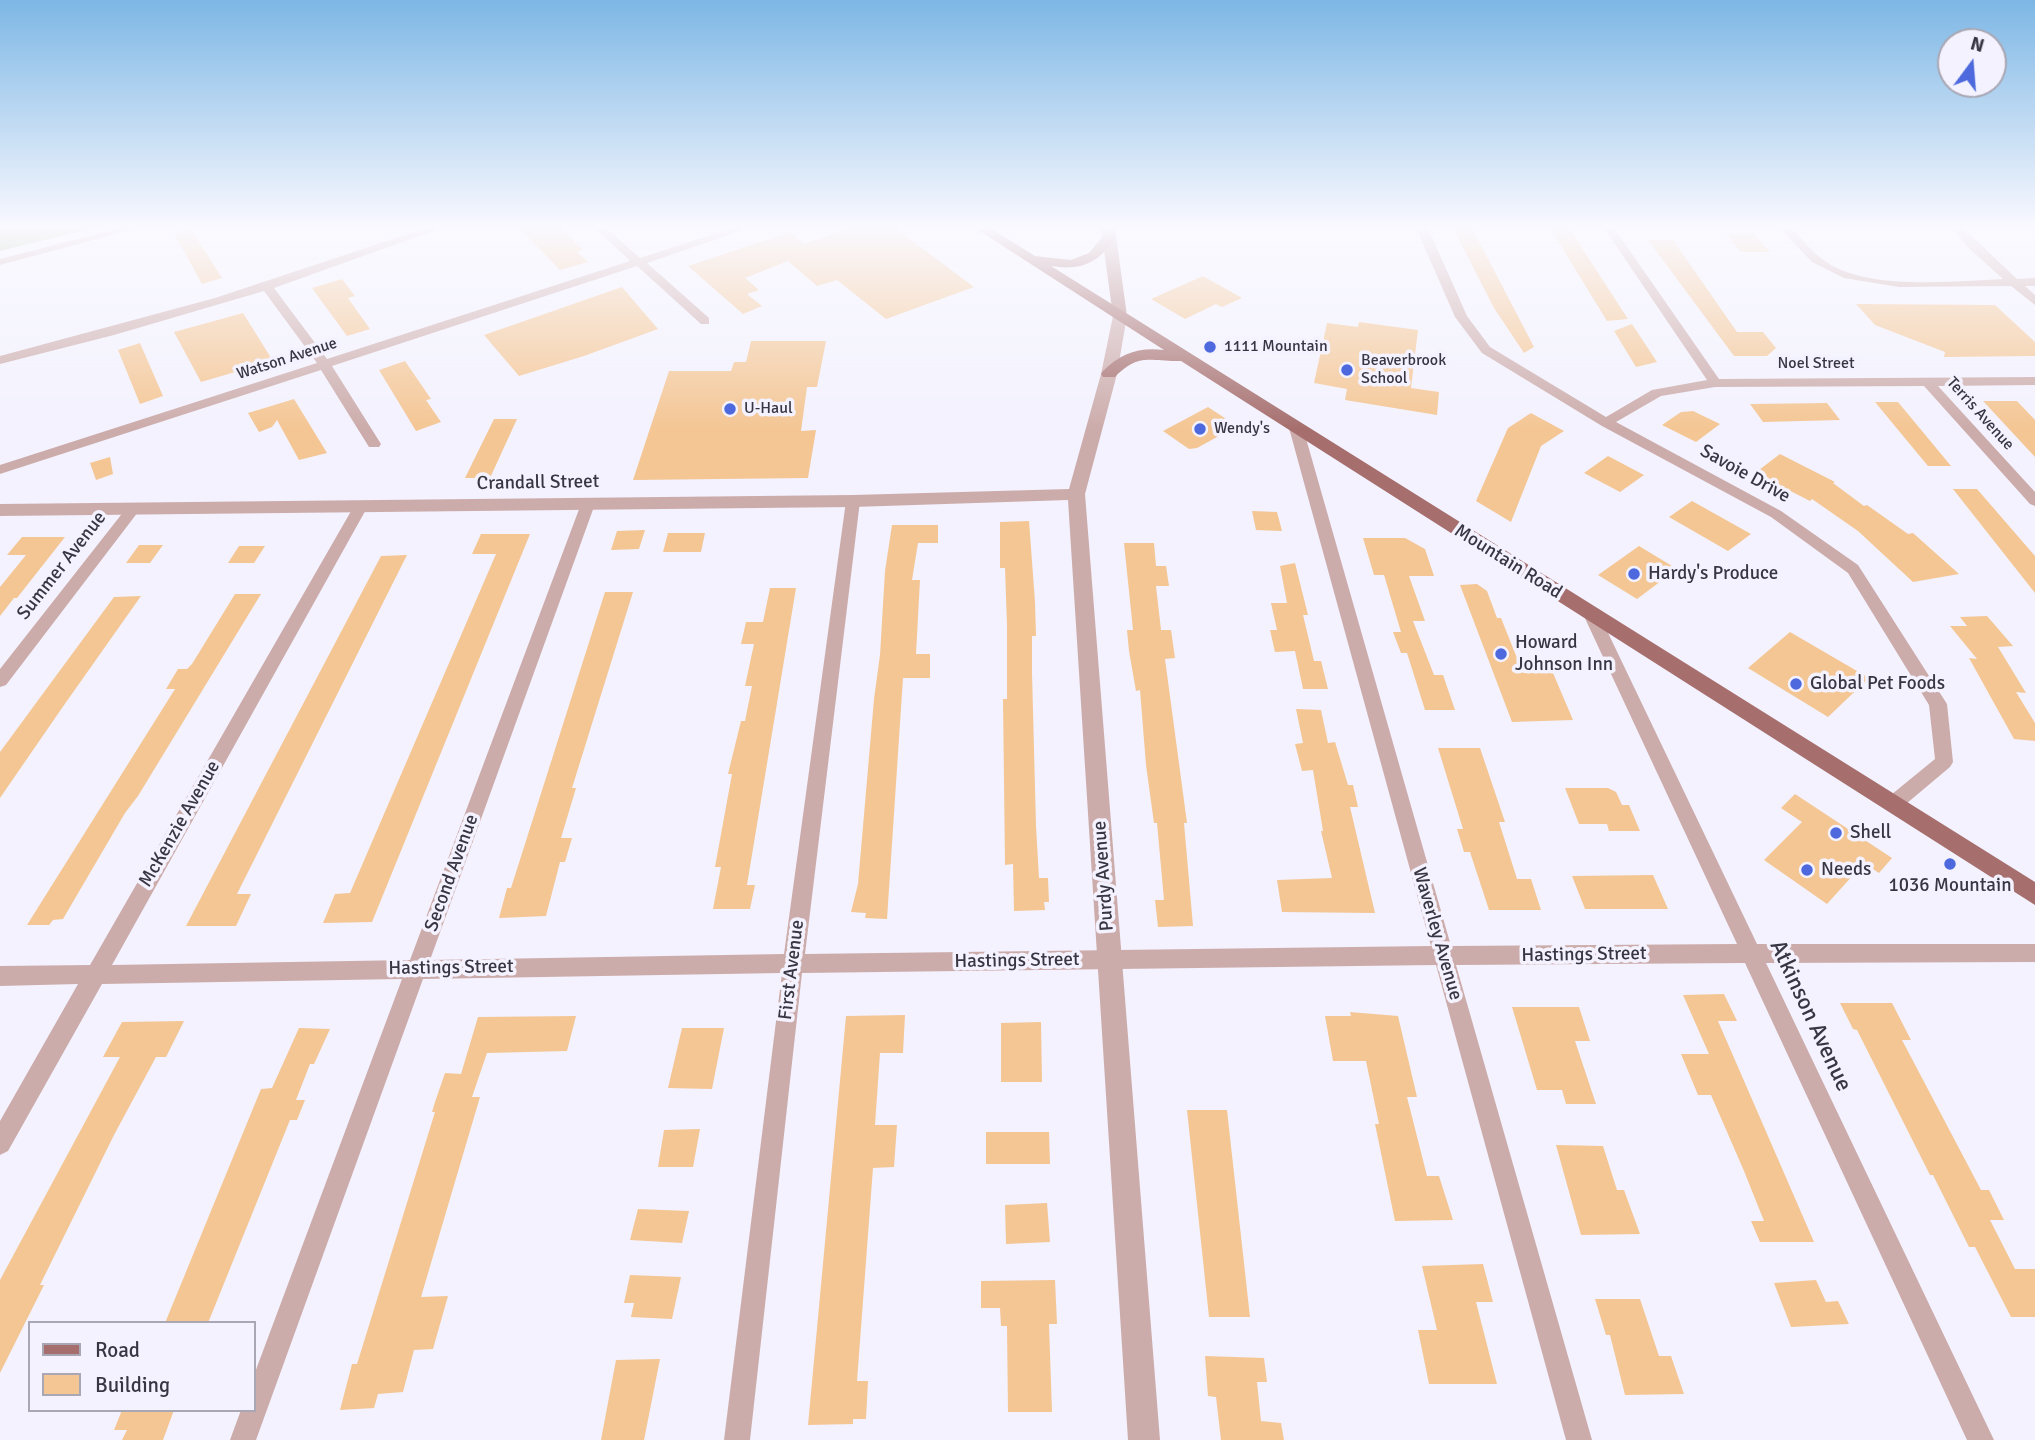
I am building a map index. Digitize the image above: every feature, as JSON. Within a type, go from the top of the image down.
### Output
[{"type":"main road","name":"Mountain Road","points":[[1088,295],[2035,895]]},
{"type":"main road","points":[[1117,295],[1120,316]]},
{"type":"main road","points":[[1110,374],[1124,358],[1149,352],[1187,358]]},
{"type":"street","points":[[0,360],[230,295]]},
{"type":"street","points":[[274,295],[325,365],[374,444]]},
{"type":"street","name":"Watson Avenue","points":[[0,470],[536,295]]},
{"type":"street","points":[[677,295],[705,321]]},
{"type":"street","name":"Savoie Drive","points":[[1451,295],[1461,317],[1486,350],[1607,423],[1776,514],[1853,569],[1938,704],[1944,762],[1893,804]]},
{"type":"street","points":[[1655,295],[1715,383]]},
{"type":"street","name":"Purdy Avenue","points":[[1120,316],[1110,374],[1076,494],[1144,1440]]},
{"type":"street","name":"Terris Avenue","points":[[1927,381],[2035,501]]},
{"type":"street","name":"Noel Street","points":[[1607,423],[1622,411],[1657,393],[1715,383],[2035,381]]},
{"type":"street","name":"Waverley Avenue","points":[[1296,428],[1579,1440]]},
{"type":"street","name":"Crandall Street","points":[[0,510],[853,502],[1076,494]]},
{"type":"street","name":"First Avenue","points":[[737,1440],[793,965],[853,502]]},
{"type":"street","name":"Second Avenue","points":[[256,1405],[588,504]]},
{"type":"street","name":"McKenzie Avenue","points":[[0,1143],[361,506]]},
{"type":"street","name":"Summer Avenue","points":[[0,681],[132,509]]},
{"type":"street","name":"Atkinson Avenue","points":[[1591,614],[1981,1440]]},
{"type":"street","name":"Hastings Street","points":[[0,976],[1110,959],[2035,953]]},
{"type":"street","name":"Second Avenue","points":[[243,1440],[253,1412]]},
{"type":"building","points":[[317,295],[355,296],[348,298],[370,329],[347,336]]},
{"type":"building","points":[[598,295],[629,295],[658,329],[519,376],[484,335]]},
{"type":"building","points":[[721,295],[748,295],[762,306],[743,314]]},
{"type":"building","points":[[856,295],[951,295],[886,319]]},
{"type":"building","points":[[1160,295],[1237,295],[1242,298],[1222,307],[1216,304],[1185,319],[1151,299]]},
{"type":"building","points":[[1487,295],[1507,295],[1534,347],[1524,353]]},
{"type":"building","points":[[1591,295],[1613,295],[1628,319],[1607,321]]},
{"type":"building","points":[[1689,295],[1711,295],[1737,332],[1763,332],[1776,348],[1767,356],[1734,356]]},
{"type":"building","points":[[1856,304],[1995,305],[2035,342],[2035,356],[1944,357],[1945,352],[1875,325]]},
{"type":"building","points":[[243,313],[273,361],[201,382],[174,332]]},
{"type":"building","name":"Beaverbrook School","points":[[1359,322],[1418,330],[1411,388],[1439,392],[1437,415],[1345,400],[1347,389],[1314,383],[1327,323],[1358,327]]},
{"type":"building","points":[[1632,324],[1657,362],[1636,367],[1614,331]]},
{"type":"building","name":"U-Haul","points":[[751,341],[826,341],[817,387],[807,387],[801,431],[816,430],[808,478],[633,480],[669,371],[731,371],[734,362],[746,362]]},
{"type":"building","points":[[140,343],[163,396],[140,404],[118,350]]},
{"type":"building","points":[[405,361],[431,399],[426,400],[441,422],[416,431],[379,370]]},
{"type":"building","points":[[294,399],[327,453],[299,460],[277,420],[272,427],[259,432],[248,413]]},
{"type":"building","points":[[1983,401],[2017,401],[2035,420],[2035,457]]},
{"type":"building","points":[[1875,402],[1898,402],[1951,466],[1928,466]]},
{"type":"building","points":[[1827,403],[1840,420],[1763,422],[1750,404]]},
{"type":"building","name":"Wendy's","points":[[1208,407],[1237,426],[1197,448],[1189,449],[1163,431]]},
{"type":"building","points":[[1693,411],[1720,424],[1696,442],[1662,425],[1681,412]]},
{"type":"building","points":[[1531,413],[1564,431],[1541,446],[1511,522],[1476,501],[1508,428]]},
{"type":"building","points":[[494,419],[517,419],[490,478],[465,478]]},
{"type":"building","points":[[1780,454],[1835,482],[1833,483],[1864,506],[1867,505],[1908,534],[1913,533],[1959,574],[1913,582],[1858,531],[1812,499],[1810,501],[1755,473]]},
{"type":"building","points":[[1608,456],[1644,475],[1620,492],[1584,473]]},
{"type":"building","points":[[110,457],[113,474],[96,480],[90,463]]},
{"type":"building","points":[[1953,489],[1977,489],[2035,556],[2035,593]]},
{"type":"building","points":[[1692,501],[1751,534],[1728,551],[1669,517]]},
{"type":"building","points":[[1252,511],[1277,512],[1282,531],[1256,530]]},
{"type":"building","points":[[1029,521],[1036,636],[1032,636],[1032,673],[1036,826],[1039,878],[1048,878],[1049,902],[1044,902],[1045,910],[1014,911],[1013,864],[1005,865],[1003,699],[1007,699],[1007,625],[1005,568],[1000,568],[1000,522]]},
{"type":"building","points":[[892,525],[938,525],[938,543],[918,543],[912,580],[920,580],[916,654],[930,654],[930,678],[903,678],[887,919],[865,918],[866,913],[851,912],[858,884],[880,655],[885,571]]},
{"type":"building","points":[[645,530],[639,549],[611,550],[617,531]]},
{"type":"building","points":[[668,533],[705,533],[701,552],[663,552]]},
{"type":"building","points":[[481,534],[530,534],[372,922],[323,923],[335,894],[350,893],[496,554],[472,554]]},
{"type":"building","points":[[22,537],[65,537],[0,616],[0,587],[26,555],[7,555]]},
{"type":"building","points":[[1363,538],[1405,538],[1425,549],[1434,576],[1409,576],[1425,621],[1413,621],[1434,675],[1443,675],[1455,710],[1425,710],[1407,653],[1401,653],[1393,632],[1401,632],[1384,575],[1374,575]]},
{"type":"building","points":[[1124,543],[1154,543],[1156,566],[1166,566],[1169,586],[1156,586],[1161,630],[1171,630],[1175,658],[1165,659],[1187,823],[1184,823],[1193,926],[1158,927],[1155,900],[1164,900],[1157,823],[1154,823],[1146,765],[1140,690],[1136,691],[1129,651],[1127,630],[1133,630]]},
{"type":"building","points":[[139,545],[163,545],[150,563],[126,563]]},
{"type":"building","points":[[239,546],[265,546],[254,563],[228,563]]},
{"type":"building","points":[[1639,546],[1677,569],[1637,599],[1598,575]]},
{"type":"building","points":[[407,555],[237,894],[251,894],[236,926],[186,926],[381,556]]},
{"type":"building","points":[[1295,563],[1308,615],[1303,615],[1314,661],[1321,661],[1328,689],[1303,689],[1295,651],[1275,652],[1270,630],[1277,630],[1271,603],[1287,603],[1280,566]]},
{"type":"building","name":"Howard Johnson Inn","points":[[1477,584],[1487,591],[1497,618],[1501,618],[1523,673],[1553,673],[1573,720],[1512,722],[1460,585]]},
{"type":"building","points":[[770,588],[796,588],[747,885],[755,885],[750,909],[713,909],[721,867],[715,867],[732,774],[728,774],[741,721],[745,721],[752,686],[745,686],[754,644],[741,644],[746,622],[763,622]]},
{"type":"building","points":[[605,592],[633,592],[572,788],[576,788],[561,838],[572,838],[565,862],[560,862],[546,916],[499,918],[507,888],[511,888]]},
{"type":"building","points":[[235,594],[261,594],[125,813],[63,919],[53,920],[49,925],[27,925],[175,689],[166,689],[178,669],[187,669],[192,664]]},
{"type":"building","points":[[141,596],[0,798],[0,752],[114,597]]},
{"type":"building","points":[[1987,616],[2013,646],[1998,647],[2026,693],[2016,692],[2035,723],[2035,741],[2014,739],[1969,658],[1977,659],[1950,626],[1967,626],[1960,617]]},
{"type":"building","points":[[1790,632],[1869,678],[1828,717],[1748,668]]},
{"type":"building","points":[[1296,709],[1321,710],[1328,743],[1335,742],[1348,785],[1353,785],[1358,807],[1350,807],[1375,913],[1282,912],[1277,880],[1332,878],[1321,831],[1313,770],[1302,771],[1295,744],[1303,743]]},
{"type":"building","points":[[1438,748],[1480,748],[1505,822],[1499,822],[1517,879],[1531,879],[1541,910],[1489,910],[1470,852],[1464,852],[1457,829],[1463,829]]},
{"type":"building","points":[[1565,788],[1608,788],[1616,792],[1622,805],[1629,805],[1640,831],[1609,831],[1607,824],[1579,824]]},
{"type":"building","points":[[1795,794],[1892,858],[1879,873],[1864,863],[1827,904],[1764,860],[1802,822],[1781,808]]},
{"type":"building","points":[[1653,875],[1668,909],[1585,909],[1572,876]]},
{"type":"building","points":[[1724,994],[1737,1021],[1718,1021],[1814,1242],[1760,1242],[1751,1221],[1764,1221],[1744,1171],[1711,1095],[1698,1095],[1681,1054],[1709,1054],[1683,995]]},
{"type":"building","points":[[1840,1003],[1892,1003],[1911,1040],[1902,1040],[1981,1190],[1989,1190],[2004,1220],[1990,1220],[2015,1269],[2035,1269],[2035,1317],[2011,1317],[1975,1247],[1969,1247],[1857,1030],[1853,1029]]},
{"type":"building","points":[[1512,1007],[1579,1007],[1590,1041],[1575,1041],[1596,1104],[1566,1104],[1562,1090],[1537,1090]]},
{"type":"building","points":[[1350,1012],[1398,1016],[1417,1097],[1407,1097],[1427,1176],[1439,1176],[1453,1220],[1395,1221],[1375,1124],[1379,1124],[1366,1061],[1333,1061],[1325,1016],[1351,1016]]},
{"type":"building","points":[[905,1015],[903,1053],[880,1053],[875,1125],[897,1125],[894,1167],[873,1168],[857,1381],[868,1381],[866,1419],[853,1419],[853,1424],[808,1425],[846,1016]]},
{"type":"building","points":[[576,1016],[567,1051],[487,1053],[472,1097],[480,1097],[421,1297],[448,1296],[433,1349],[414,1350],[403,1392],[378,1394],[374,1408],[340,1410],[352,1364],[357,1364],[445,1073],[461,1074],[478,1017]]},
{"type":"building","points":[[184,1021],[166,1057],[156,1057],[114,1135],[0,1373],[0,1280],[120,1057],[103,1057],[122,1022]]},
{"type":"building","points":[[1041,1022],[1042,1082],[1001,1082],[1001,1023]]},
{"type":"building","points":[[299,1028],[330,1029],[314,1064],[310,1064],[296,1100],[305,1100],[297,1120],[290,1120],[209,1321],[166,1321],[261,1089],[272,1088]]},
{"type":"building","points":[[682,1028],[724,1028],[712,1089],[668,1088]]},
{"type":"building","points":[[1187,1110],[1227,1110],[1250,1317],[1209,1317]]},
{"type":"building","points":[[700,1129],[693,1167],[658,1167],[664,1130]]},
{"type":"building","points":[[986,1132],[1049,1132],[1050,1164],[986,1164]]},
{"type":"building","points":[[1556,1145],[1603,1146],[1617,1190],[1624,1190],[1640,1234],[1581,1235]]},
{"type":"building","points":[[1047,1203],[1050,1242],[1006,1244],[1005,1205]]},
{"type":"building","points":[[638,1209],[689,1211],[682,1243],[630,1240]]},
{"type":"building","points":[[1483,1264],[1493,1302],[1476,1302],[1497,1384],[1429,1384],[1418,1330],[1437,1330],[1422,1266]]},
{"type":"building","points":[[630,1275],[681,1277],[672,1319],[631,1317],[634,1303],[624,1303]]},
{"type":"building","points":[[1055,1280],[1057,1324],[1049,1324],[1052,1412],[1008,1412],[1007,1326],[1001,1326],[1000,1308],[981,1308],[981,1281]]},
{"type":"building","points":[[1816,1280],[1826,1302],[1838,1301],[1849,1324],[1791,1327],[1774,1283]]},
{"type":"building","points":[[1595,1299],[1640,1299],[1659,1356],[1671,1356],[1684,1394],[1625,1395],[1610,1335],[1606,1335]]},
{"type":"building","points":[[1205,1356],[1264,1358],[1267,1382],[1257,1382],[1261,1421],[1281,1423],[1284,1440],[1221,1440],[1216,1397],[1208,1396]]},
{"type":"building","points":[[660,1359],[644,1440],[601,1440],[616,1360]]},
{"type":"building","points":[[121,1412],[173,1412],[163,1440],[122,1440],[127,1430],[114,1430]]},
{"type":"place","name":"1111 Mountain","points":[[1210,347]]},
{"type":"place","name":"Beaverbrook School","points":[[1347,370]]},
{"type":"place","name":"U-Haul","points":[[730,409]]},
{"type":"place","name":"Wendy's","points":[[1200,429]]},
{"type":"place","name":"Hardy's Produce","points":[[1634,574]]},
{"type":"place","name":"Howard Johnson Inn","points":[[1501,654]]},
{"type":"place","name":"Global Pet Foods","points":[[1796,684]]},
{"type":"place","name":"Shell","points":[[1836,833]]},
{"type":"place","name":"1036 Mountain","points":[[1950,864]]},
{"type":"place","name":"Needs","points":[[1807,870]]}]
